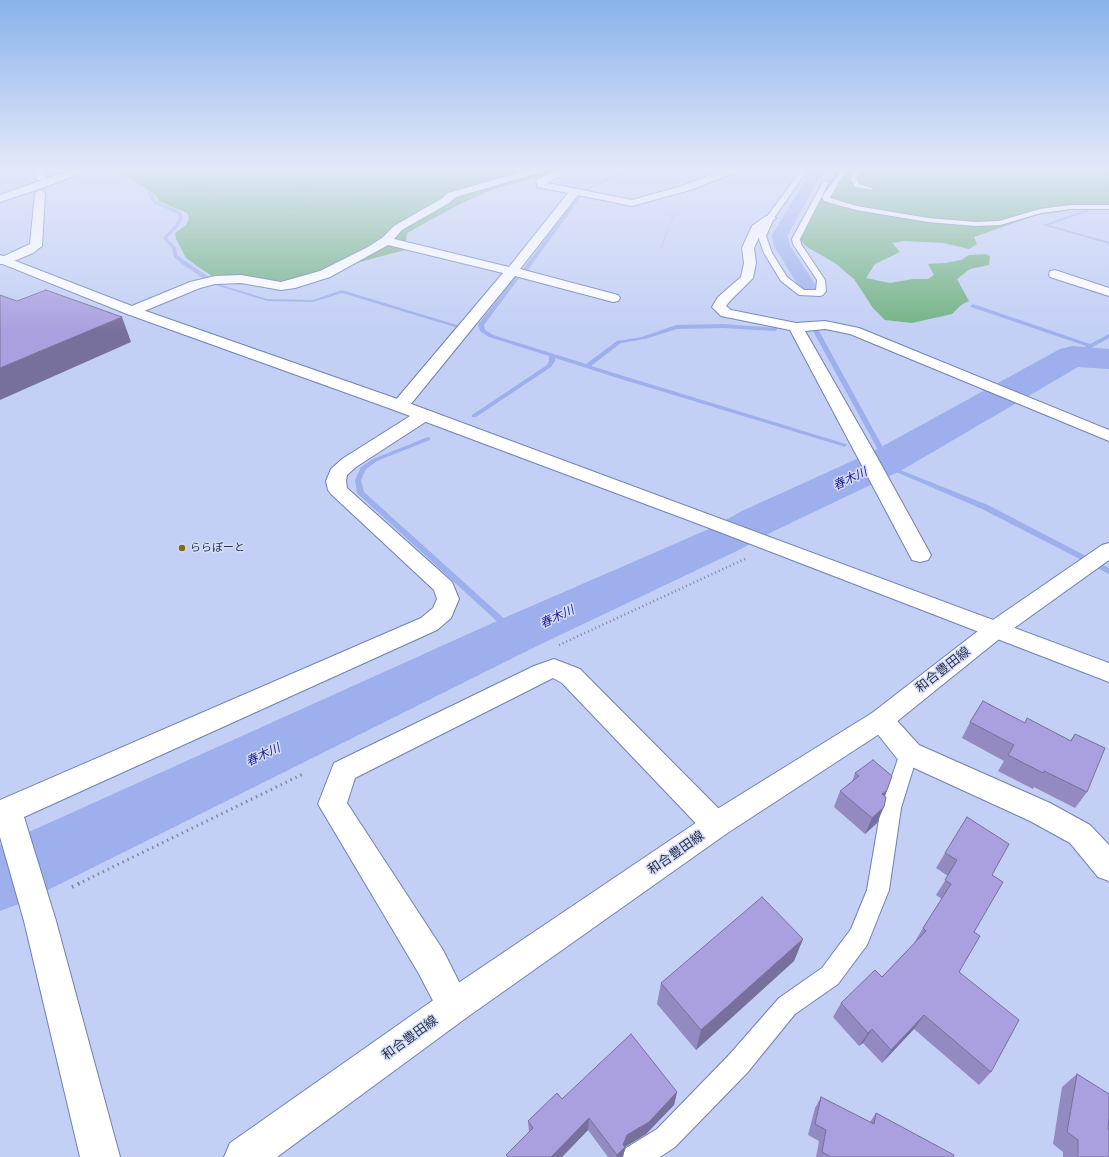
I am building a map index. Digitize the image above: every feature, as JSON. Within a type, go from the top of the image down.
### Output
[{"type":"street","points":[[2,260],[36,246],[38,223]]},
{"type":"street","points":[[132,310],[195,285],[215,280],[241,279],[268,285],[290,285],[325,274],[358,258],[386,241],[398,228],[406,223]]},
{"type":"street","points":[[400,406],[512,271],[550,223]]},
{"type":"street","points":[[763,223],[758,226],[748,248],[750,264],[747,278],[723,300],[719,307],[726,313],[796,327],[825,325],[854,331],[1109,436]]},
{"type":"street","points":[[386,241],[512,271],[614,298]]},
{"type":"street","points":[[2,260],[132,310],[400,406],[712,522],[1109,673]]},
{"type":"street","points":[[1055,274],[1109,292]]},
{"type":"street","points":[[796,327],[920,555]]},
{"type":"street","points":[[100,1157],[40,921],[7,819],[429,624],[443,612],[448,599],[444,587],[338,490],[336,481],[338,474],[349,463],[424,415]]},
{"type":"street","name":"和合豊田線","points":[[244,1157],[454,1006],[716,825],[880,720],[995,630],[1098,558]]},
{"type":"street","points":[[454,1006],[431,962],[332,804],[344,771],[554,668],[571,676],[716,825]]},
{"type":"street","points":[[880,720],[909,753],[1040,812],[1080,834],[1109,867]]},
{"type":"lane","points":[[768,223],[762,236],[768,253],[784,279],[802,293],[820,293],[821,280],[796,239],[805,223]]},
{"type":"lane","points":[[964,223],[1000,223]]},
{"type":"lane","points":[[635,1157],[666,1138],[738,1064],[787,1006],[830,976],[859,937],[878,890],[891,808],[909,753]]},
{"type":"path","points":[[661,248],[670,223]]},
{"type":"path","points":[[557,646],[748,558]]},
{"type":"path","points":[[72,887],[303,774]]},
{"type":"green space","points":[[187,223],[425,223],[407,233],[405,250],[285,282],[215,278],[186,258],[176,239],[175,233]]},
{"type":"green space","points":[[808,223],[1014,223],[974,237],[977,244],[969,249],[943,243],[904,241],[892,243],[900,252],[875,264],[866,278],[890,283],[913,279],[928,279],[934,275],[928,264],[961,260],[969,255],[985,254],[990,256],[989,265],[970,269],[957,279],[969,301],[961,305],[952,314],[912,323],[885,320],[873,308],[854,279],[835,263],[807,247],[799,239]]},
{"type":"building","points":[[46,290],[122,317],[0,368],[0,295],[17,301]]},
{"type":"building","points":[[983,701],[1025,723],[1027,718],[1071,741],[1075,734],[1105,748],[1087,792],[1044,771],[1043,773],[1008,755],[1014,745],[970,722]]},
{"type":"building","points":[[873,760],[892,776],[887,790],[882,794],[886,797],[884,807],[872,818],[840,791],[859,776],[855,773]]},
{"type":"building","points":[[967,817],[1009,844],[992,875],[1003,882],[974,932],[980,936],[959,972],[1019,1020],[991,1072],[924,1015],[891,1050],[872,1029],[868,1033],[841,1003],[875,970],[882,977],[926,931],[923,928],[951,884],[945,880],[957,860],[945,853]]},
{"type":"building","points":[[762,897],[803,939],[701,1030],[661,983]]},
{"type":"building","points":[[631,1034],[677,1092],[649,1122],[627,1135],[623,1145],[625,1147],[617,1155],[589,1118],[551,1157],[508,1157],[506,1155],[533,1128],[528,1121],[557,1093],[562,1099]]},
{"type":"building","points":[[1077,1074],[1109,1094],[1109,1157],[1078,1157],[1078,1140],[1067,1132]]},
{"type":"building","points":[[821,1097],[874,1124],[876,1113],[954,1155],[953,1157],[831,1157],[822,1152],[826,1130],[815,1124]]},
{"type":"waterway","points":[[179,223],[165,238],[174,248],[176,256],[208,279]]},
{"type":"waterway","points":[[525,270],[560,223]]},
{"type":"waterway","points":[[787,223],[780,235],[782,246],[810,290]]},
{"type":"waterway","points":[[1051,223],[1045,225],[1109,243]]},
{"type":"waterway","points":[[517,278],[481,325],[483,331],[491,336],[552,355]]},
{"type":"waterway","points":[[214,283],[267,300],[313,301],[342,291],[457,326]]},
{"type":"waterway","points":[[973,306],[1090,346]]},
{"type":"waterway","points":[[587,366],[619,342],[643,338],[676,327],[723,326],[775,329]]},
{"type":"waterway","points":[[816,331],[887,461],[896,470],[985,507],[1109,571]]},
{"type":"waterway","points":[[1072,356],[1109,336]]},
{"type":"waterway","points":[[474,416],[549,366],[552,361],[552,355]]},
{"type":"waterway","points":[[552,355],[844,445]]},
{"type":"waterway","name":"春木川","points":[[0,879],[516,634],[725,539],[758,521],[887,461],[1072,356],[1109,359]]},
{"type":"waterway","points":[[428,439],[375,460],[363,468],[358,480],[361,493],[516,634]]},
{"type":"place","name":"ららぽーと","points":[[182,548]]}]
